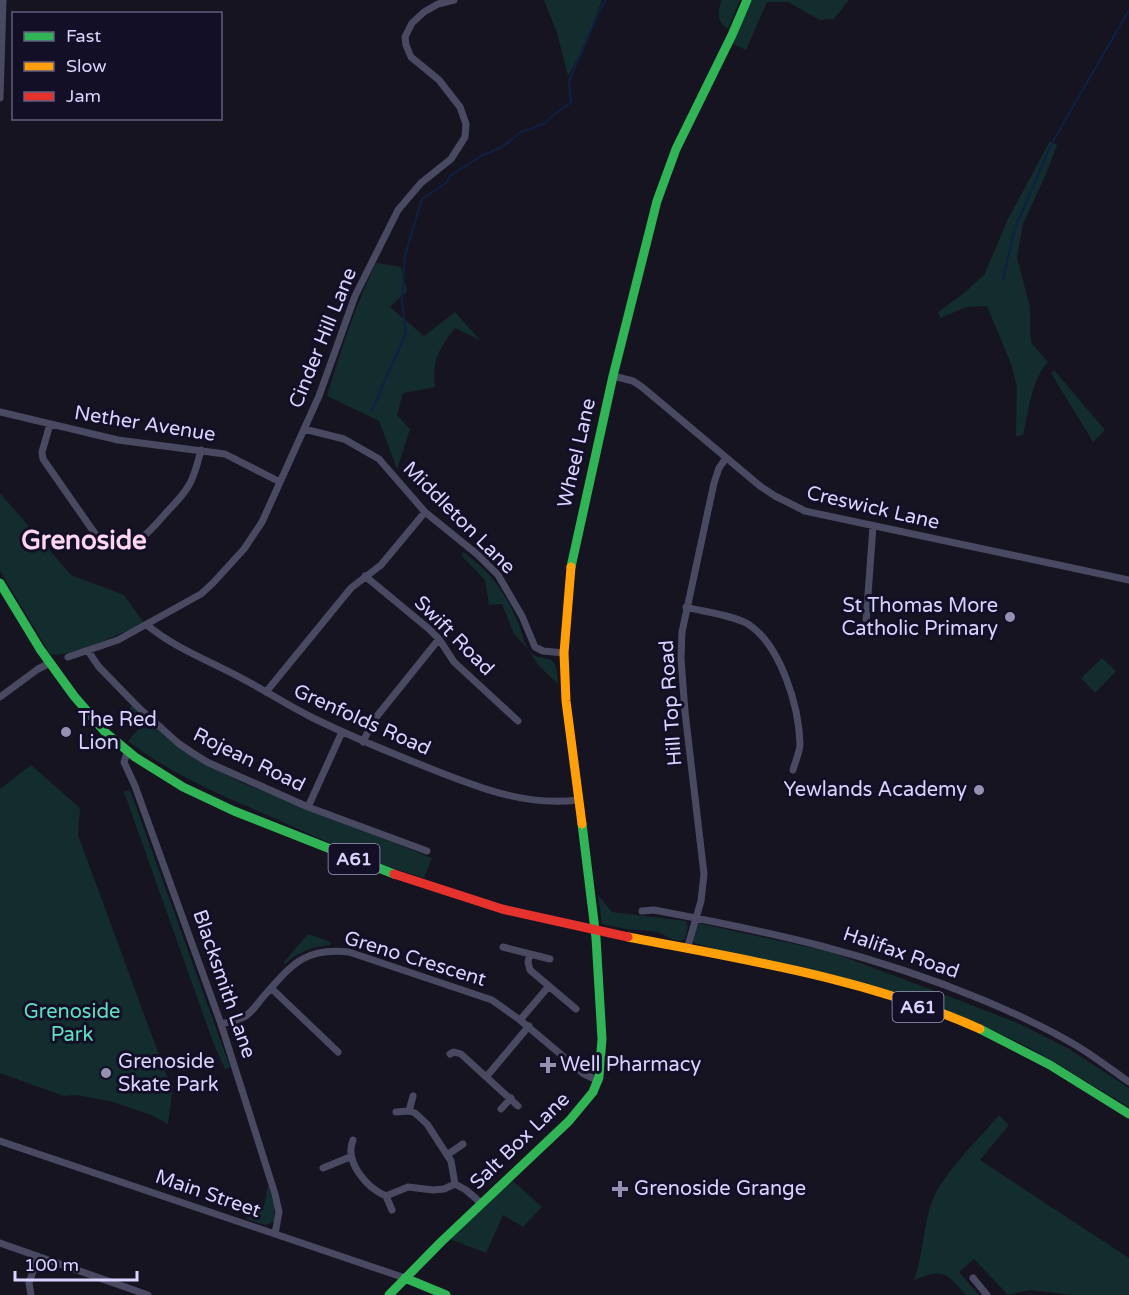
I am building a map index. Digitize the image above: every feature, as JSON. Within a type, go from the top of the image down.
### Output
[{"type":"main road","name":"Wheel Lane","points":[[594,931],[566,701],[564,653],[572,556],[613,376],[657,201],[676,149],[746,2]]},
{"type":"main road","name":"A61","points":[[0,583],[48,664],[112,739],[161,773],[205,797],[273,828],[341,855],[461,897],[594,931],[819,976],[957,1020],[1028,1053],[1129,1114]]},
{"type":"main road","name":"Salt Box Lane","points":[[389,1295],[481,1203],[578,1112],[590,1097],[598,1081],[602,1050],[594,931]]},
{"type":"main road","points":[[405,1278],[446,1295]]},
{"type":"street","points":[[0,98],[3,0]]},
{"type":"street","name":"Cinder Hill Lane","points":[[68,657],[88,651],[147,625],[201,594],[244,549],[255,533],[268,510],[319,396],[351,304],[398,210],[421,183],[452,159],[465,137],[466,124],[460,107],[439,80],[411,57],[405,37],[411,23],[424,12],[438,4],[454,0]]},
{"type":"street","name":"Creswick Lane","points":[[613,376],[633,381],[642,387],[726,458],[790,505],[826,517],[1129,580]]},
{"type":"street","name":"Nether Avenue","points":[[0,412],[118,440],[225,454],[280,482]]},
{"type":"street","points":[[50,424],[42,452],[43,459],[96,535],[108,543],[123,547],[137,542],[180,498],[192,480],[201,450]]},
{"type":"street","name":"Middleton Lane","points":[[304,429],[344,439],[373,455],[424,512],[478,555],[498,575],[522,616],[535,647],[543,651],[564,653]]},
{"type":"street","name":"Hill Top Road","points":[[687,949],[701,901],[704,874],[681,659],[682,632],[714,483],[719,468],[726,458]]},
{"type":"street","points":[[266,692],[344,596],[364,576],[381,565],[424,512]]},
{"type":"street","points":[[866,622],[873,526]]},
{"type":"street","name":"Swift Road","points":[[364,576],[439,639],[454,662],[518,720]]},
{"type":"street","points":[[686,608],[749,625],[780,662],[789,682],[800,744],[793,770]]},
{"type":"street","name":"Grenfolds Road","points":[[147,625],[168,641],[363,742],[499,794],[540,802],[579,800]]},
{"type":"street","points":[[363,742],[373,721],[439,639]]},
{"type":"street","name":"Rojean Road","points":[[88,651],[122,692],[178,743],[207,762],[308,807],[427,851]]},
{"type":"street","points":[[0,697],[48,664]]},
{"type":"street","points":[[308,807],[342,732]]},
{"type":"street","name":"Blacksmith Lane","points":[[128,750],[124,762],[135,786],[221,1024],[278,1205],[275,1234]]},
{"type":"street","name":"Halifax Road","points":[[642,910],[654,910],[746,927],[884,962],[1023,1018],[1076,1046],[1129,1082]]},
{"type":"street","points":[[503,947],[549,959]]},
{"type":"street","name":"Greno Crescent","points":[[221,1024],[244,1017],[290,968],[306,956],[325,951],[349,952],[492,1000],[529,1026],[584,1074],[598,1081]]},
{"type":"street","points":[[530,954],[528,966],[576,1009]]},
{"type":"street","points":[[520,1020],[549,986]]},
{"type":"street","points":[[271,988],[338,1052]]},
{"type":"street","points":[[487,1076],[529,1026]]},
{"type":"street","points":[[450,1054],[454,1052],[461,1054],[518,1106]]},
{"type":"street","points":[[409,1111],[413,1096]]},
{"type":"street","points":[[501,1109],[511,1098]]},
{"type":"street","points":[[396,1112],[409,1111],[427,1124],[451,1161],[455,1184]]},
{"type":"street","points":[[353,1140],[350,1157],[368,1183],[386,1196],[392,1210]]},
{"type":"street","name":"Main Street","points":[[0,1141],[405,1278]]},
{"type":"street","points":[[447,1155],[463,1144]]},
{"type":"street","points":[[323,1168],[350,1157]]},
{"type":"street","points":[[455,1184],[481,1203]]},
{"type":"street","points":[[386,1196],[408,1187],[444,1189],[455,1184]]},
{"type":"street","points":[[0,1243],[148,1295]]},
{"type":"street","points":[[31,1295],[29,1283],[38,1256]]},
{"type":"street","points":[[973,1278],[987,1295]]},
{"type":"green space","points":[[544,0],[602,0],[583,49],[568,76],[557,33]]},
{"type":"green space","points":[[722,0],[740,0],[728,29],[719,16]]},
{"type":"green space","points":[[749,0],[849,0],[834,19],[820,20],[788,2],[767,2],[746,50],[733,44]]},
{"type":"green space","points":[[1050,141],[1057,145],[1023,224],[1017,258],[1030,307],[1032,344],[1048,362],[1042,369],[1034,387],[1023,435],[1016,436],[1017,387],[1011,364],[987,306],[967,307],[940,318],[938,312],[984,275],[1008,219]]},
{"type":"green space","points":[[376,263],[401,267],[407,291],[390,307],[424,336],[455,312],[480,340],[455,328],[438,355],[435,387],[403,393],[397,415],[410,429],[397,469],[379,421],[327,396],[355,312]]},
{"type":"green space","points":[[1054,370],[1105,430],[1093,442],[1051,373]]},
{"type":"green space","points":[[0,493],[71,575],[124,595],[144,623],[82,649],[58,655],[50,654],[0,571]]},
{"type":"green space","points":[[463,552],[497,584],[531,653],[547,658],[555,664],[558,684],[539,666],[514,634],[502,604],[489,605],[485,580],[462,556]]},
{"type":"green space","points":[[1102,658],[1116,671],[1095,693],[1081,678]]},
{"type":"green space","points":[[131,705],[178,747],[243,783],[432,858],[424,878],[329,843],[180,775],[128,741],[143,724],[129,711]]},
{"type":"green space","name":"Grenoside Park","points":[[31,765],[80,808],[78,835],[166,1074],[173,1087],[168,1124],[151,1115],[113,1102],[77,1095],[64,1096],[0,1073],[0,789]]},
{"type":"green space","points":[[130,790],[230,1067],[225,1069],[214,1045],[124,792]]},
{"type":"green space","points":[[598,895],[612,912],[686,921],[688,926],[685,939],[674,940],[658,932],[602,924]]},
{"type":"green space","points":[[698,923],[831,952],[1020,1024],[1069,1049],[1129,1088],[1129,1107],[1034,1050],[982,1025],[694,943]]},
{"type":"green space","points":[[308,934],[331,942],[330,945],[306,951],[285,964],[283,963]]},
{"type":"green space","points":[[999,1115],[1009,1125],[980,1160],[1129,1258],[1129,1295],[1073,1295],[1029,1290],[1008,1295],[974,1259],[959,1272],[979,1295],[966,1295],[943,1274],[932,1274],[914,1280],[928,1213],[936,1193],[952,1169]]},
{"type":"green space","points":[[512,1180],[542,1207],[523,1227],[503,1215],[486,1253],[450,1239]]},
{"type":"green space","points":[[268,1185],[275,1206],[274,1221],[266,1225],[246,1219],[264,1206]]},
{"type":"waterway","points":[[372,410],[406,333],[402,303],[405,255],[422,199],[446,183],[450,176],[483,155],[502,147],[522,131],[545,124],[571,102],[569,81],[606,0]]},
{"type":"waterway","points":[[1003,279],[1015,228],[1052,143],[1129,10]]},
{"type":"traffic: fast","points":[[571,567],[613,376],[657,201],[676,149],[747,0]]},
{"type":"traffic: fast","points":[[0,583],[40,649],[74,696],[106,733],[135,757],[183,787],[234,811],[394,874]]},
{"type":"traffic: fast","points":[[389,1295],[441,1242],[569,1121],[593,1092],[599,1077],[602,1039],[596,938],[582,824]]},
{"type":"traffic: fast","points":[[980,1029],[1050,1065],[1129,1114]]},
{"type":"traffic: fast","points":[[405,1278],[446,1295]]},
{"type":"traffic: slow","points":[[571,567],[564,653],[566,701],[582,824]]},
{"type":"traffic: slow","points":[[628,937],[762,963],[851,984],[895,997],[980,1029]]},
{"type":"traffic: jam","points":[[394,874],[502,909],[628,937]]},
{"type":"place","name":"St Thomas More Catholic Primary","points":[[1010,617]]},
{"type":"place","name":"The Red Lion","points":[[66,732]]},
{"type":"place","name":"Yewlands Academy","points":[[979,790]]},
{"type":"place","name":"Well Pharmacy","points":[[548,1065]]},
{"type":"place","name":"Grenoside Skate Park","points":[[106,1073]]},
{"type":"place","name":"Grenoside Grange","points":[[620,1189]]},
{"type":"district","name":"Grenoside","points":[[84,540]]}]
